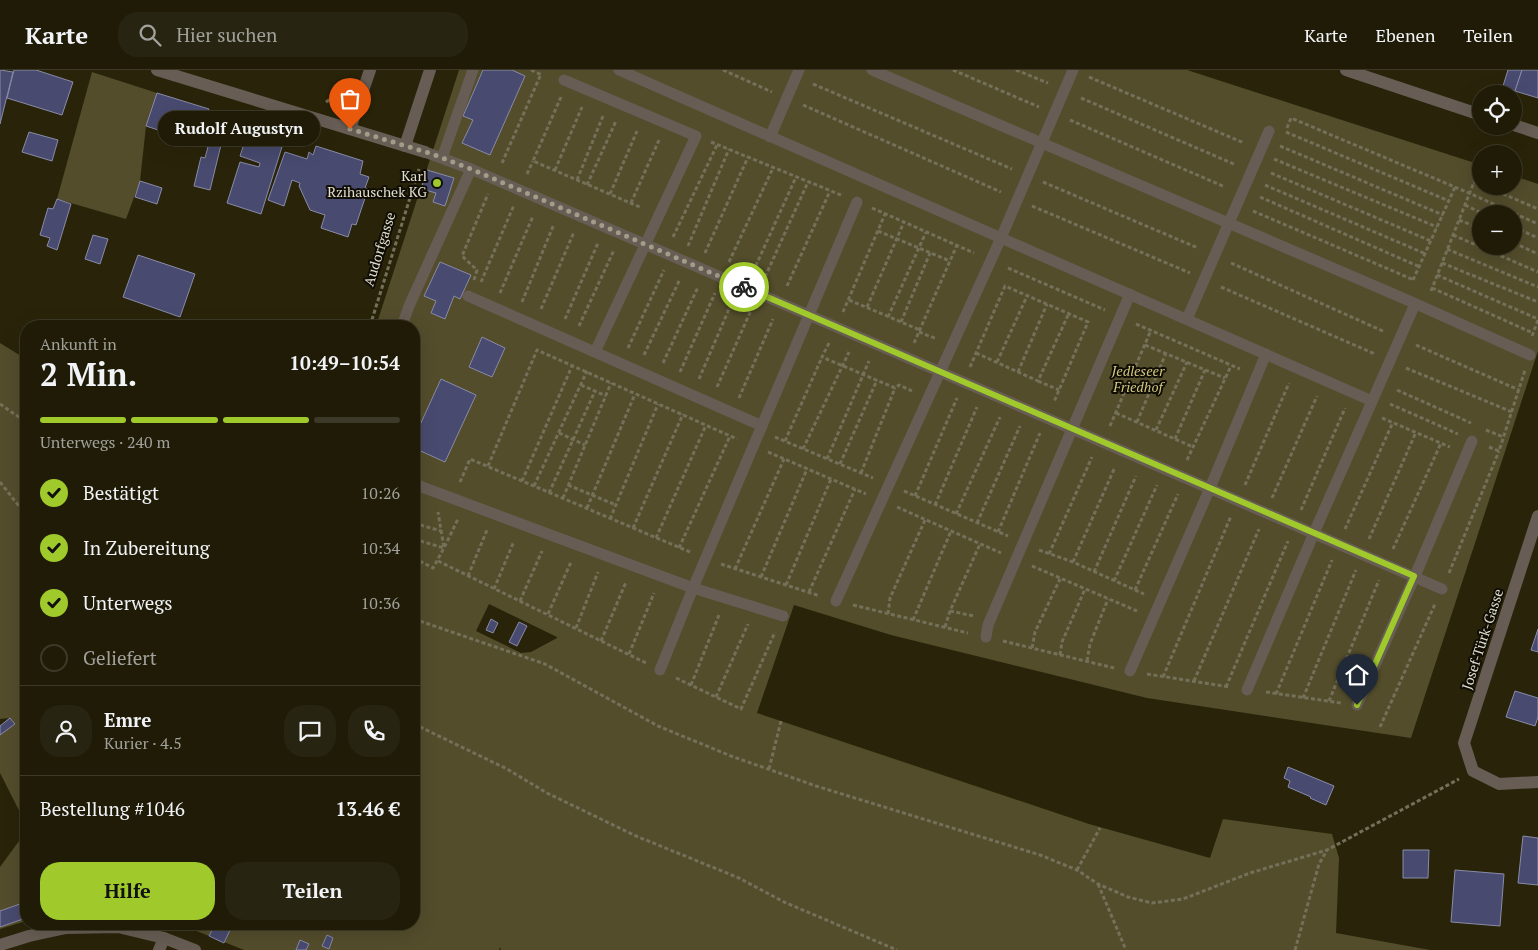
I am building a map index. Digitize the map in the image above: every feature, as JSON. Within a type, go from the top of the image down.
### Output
[{"type":"street","points":[[157,70],[425,152]]},
{"type":"street","points":[[350,129],[370,70]]},
{"type":"street","points":[[405,146],[430,70]]},
{"type":"street","points":[[1346,70],[1472,112]]},
{"type":"street","points":[[1522,128],[1538,133]]},
{"type":"street","name":"Josef-Türk-Gasse","points":[[1473,771],[1464,743],[1538,516]]},
{"type":"street","points":[[1473,771],[1499,784],[1538,782]]},
{"type":"street","points":[[0,945],[57,930]]},
{"type":"street","points":[[131,930],[164,938],[195,950]]},
{"type":"street","points":[[159,950],[164,938]]},
{"type":"lane","points":[[442,158],[473,70]]},
{"type":"lane","points":[[619,70],[1296,367],[1371,403]]},
{"type":"lane","points":[[872,70],[1414,303],[1530,355]]},
{"type":"lane","points":[[836,601],[1001,238],[1073,70]]},
{"type":"lane","points":[[770,137],[798,73]]},
{"type":"lane","points":[[566,81],[696,136],[595,352]]},
{"type":"lane","points":[[1187,320],[1269,131]]},
{"type":"lane","points":[[425,152],[520,190],[1442,589]]},
{"type":"lane","points":[[404,320],[471,169]]},
{"type":"lane","points":[[660,670],[857,202]]},
{"type":"lane","points":[[986,637],[990,620],[1130,294]]},
{"type":"lane","points":[[468,296],[692,395],[761,428]]},
{"type":"lane","points":[[1247,690],[1414,303]]},
{"type":"lane","points":[[1130,672],[1266,354]]},
{"type":"lane","points":[[1357,705],[1472,441]]},
{"type":"lane","points":[[420,486],[694,588],[783,616]]},
{"type":"path","points":[[723,70],[1390,361],[1512,412]]},
{"type":"path","points":[[953,70],[1242,194]]},
{"type":"path","points":[[1016,70],[1251,172]]},
{"type":"path","points":[[1073,70],[1261,150]]},
{"type":"path","points":[[798,73],[1028,176],[1215,255],[1519,390]]},
{"type":"path","points":[[486,288],[480,285],[566,81]]},
{"type":"path","points":[[317,99],[326,102],[342,93],[344,85]]},
{"type":"path","points":[[555,170],[590,91]]},
{"type":"path","points":[[577,180],[611,100]]},
{"type":"path","points":[[588,185],[624,105]]},
{"type":"path","points":[[610,194],[644,114]]},
{"type":"path","points":[[1291,118],[1470,193],[1538,224]]},
{"type":"path","points":[[631,203],[666,124]]},
{"type":"path","points":[[1286,132],[1449,201]]},
{"type":"path","points":[[636,370],[717,145]]},
{"type":"path","points":[[1279,146],[1443,215]]},
{"type":"path","points":[[620,363],[676,258],[729,150]]},
{"type":"path","name":"Audorfgasse","points":[[372,320],[425,152]]},
{"type":"path","points":[[655,379],[748,157]]},
{"type":"path","points":[[1274,159],[1437,227]]},
{"type":"path","points":[[533,161],[659,215]]},
{"type":"path","points":[[1268,172],[1431,241]]},
{"type":"path","points":[[692,395],[796,177]]},
{"type":"path","points":[[1263,184],[1426,254]]},
{"type":"path","points":[[1414,303],[1414,280],[1455,187]]},
{"type":"path","points":[[1414,303],[1432,288],[1472,188]]},
{"type":"path","points":[[1505,195],[1538,210]]},
{"type":"path","points":[[1258,196],[1420,267]]},
{"type":"path","points":[[500,293],[540,199]]},
{"type":"path","points":[[1465,205],[1472,208]]},
{"type":"path","points":[[522,302],[560,208]]},
{"type":"path","points":[[1252,210],[1414,280]]},
{"type":"path","points":[[540,311],[574,234],[574,214]]},
{"type":"path","points":[[785,441],[849,300],[885,214]]},
{"type":"path","points":[[1459,220],[1472,225]]},
{"type":"path","points":[[867,307],[904,222]]},
{"type":"path","points":[[559,336],[599,243],[593,237],[596,223]]},
{"type":"path","points":[[878,231],[950,261]]},
{"type":"path","points":[[1522,231],[1538,238]]},
{"type":"path","points":[[888,316],[926,232]]},
{"type":"path","points":[[1453,235],[1538,272]]},
{"type":"path","points":[[908,358],[957,245]]},
{"type":"path","points":[[1522,247],[1538,254]]},
{"type":"path","points":[[1447,249],[1538,287]]},
{"type":"path","points":[[564,322],[578,328],[613,250],[638,261]]},
{"type":"path","points":[[901,322],[930,253]]},
{"type":"path","points":[[1442,263],[1538,302]]},
{"type":"path","points":[[1437,275],[1538,318]]},
{"type":"path","points":[[1432,288],[1533,332]]},
{"type":"path","points":[[494,290],[508,296]]},
{"type":"path","points":[[997,362],[1027,296]]},
{"type":"path","points":[[514,299],[528,305]]},
{"type":"path","points":[[849,300],[920,330]]},
{"type":"path","points":[[1018,372],[1047,304]]},
{"type":"path","points":[[534,308],[548,315]]},
{"type":"path","points":[[1038,381],[1069,313]]},
{"type":"path","points":[[1049,554],[1101,441],[1116,413],[1151,330]]},
{"type":"path","points":[[803,449],[856,335]]},
{"type":"path","points":[[827,459],[876,344]]},
{"type":"path","points":[[1145,345],[1225,378]]},
{"type":"path","points":[[488,466],[537,350],[730,436],[1153,619]]},
{"type":"path","points":[[534,486],[595,352]]},
{"type":"path","points":[[976,353],[1059,390]]},
{"type":"path","points":[[1136,422],[1166,354]]},
{"type":"path","points":[[1371,403],[1499,451],[1530,355]]},
{"type":"path","points":[[822,357],[895,388]]},
{"type":"path","points":[[1156,430],[1187,362]]},
{"type":"path","points":[[522,481],[572,366]]},
{"type":"path","points":[[1135,590],[1183,476],[1193,447],[1231,366]]},
{"type":"path","points":[[1163,677],[1296,367]]},
{"type":"path","points":[[1175,439],[1205,370]]},
{"type":"path","points":[[840,464],[877,380]]},
{"type":"path","points":[[563,498],[611,383]]},
{"type":"path","points":[[581,385],[606,396]]},
{"type":"path","points":[[861,473],[895,388],[899,385],[928,398]]},
{"type":"path","points":[[935,505],[984,390]]},
{"type":"path","points":[[550,493],[595,391]]},
{"type":"path","points":[[586,508],[635,394]]},
{"type":"path","points":[[956,514],[1007,401]]},
{"type":"path","points":[[1371,403],[1467,454]]},
{"type":"path","points":[[0,404],[20,418]]},
{"type":"path","points":[[610,518],[658,404]]},
{"type":"path","points":[[977,523],[1028,409]]},
{"type":"path","points":[[1116,413],[1193,447]]},
{"type":"path","points":[[633,528],[682,414]]},
{"type":"path","points":[[656,538],[706,425]]},
{"type":"path","points":[[761,428],[803,449],[1049,554],[1073,562],[1160,602]]},
{"type":"path","points":[[559,433],[585,445]]},
{"type":"path","points":[[679,548],[730,436]]},
{"type":"path","points":[[1073,562],[1122,450]]},
{"type":"path","points":[[453,498],[470,459],[706,559],[836,601],[1130,672],[1357,705]]},
{"type":"path","points":[[735,569],[784,459]]},
{"type":"path","points":[[1094,572],[1143,459]]},
{"type":"path","points":[[1114,581],[1164,468]]},
{"type":"path","points":[[761,577],[807,469]]},
{"type":"path","points":[[786,585],[831,480]]},
{"type":"path","points":[[0,482],[20,507]]},
{"type":"path","points":[[568,485],[616,505]]},
{"type":"path","points":[[809,592],[855,489]]},
{"type":"path","points":[[435,492],[444,548]]},
{"type":"path","points":[[420,561],[433,568],[466,503]]},
{"type":"path","points":[[468,576],[494,514]]},
{"type":"path","points":[[888,614],[890,598],[925,520]]},
{"type":"path","points":[[494,588],[521,524]]},
{"type":"path","points":[[420,525],[441,531]]},
{"type":"path","points":[[913,620],[951,531]]},
{"type":"path","points":[[520,601],[549,534]]},
{"type":"path","points":[[420,541],[444,548]]},
{"type":"path","points":[[945,627],[950,610],[980,544]]},
{"type":"path","points":[[548,614],[578,545]]},
{"type":"path","points":[[576,628],[605,555]]},
{"type":"path","points":[[438,561],[741,709],[783,616]]},
{"type":"path","points":[[601,641],[632,565]]},
{"type":"path","points":[[629,654],[661,576]]},
{"type":"path","points":[[1032,648],[1035,632],[1060,578]]},
{"type":"path","points":[[1060,655],[1062,642],[1084,589]]},
{"type":"path","points":[[691,685],[726,598]]},
{"type":"path","points":[[1087,661],[1090,644],[1108,600]]},
{"type":"path","points":[[716,697],[755,607]]},
{"type":"path","points":[[950,610],[990,620]]},
{"type":"path","points":[[420,621],[545,664],[658,726],[730,756],[816,786],[1040,855],[1077,870],[1098,884],[1128,897],[1152,903],[1183,899],[1250,873],[1328,850],[1473,771]]},
{"type":"path","points":[[769,769],[781,721]]},
{"type":"path","points":[[420,727],[507,769],[547,793],[636,836],[738,878],[784,902],[897,950]]},
{"type":"path","points":[[1077,870],[1100,828]]},
{"type":"path","points":[[1296,950],[1319,864],[1328,850]]},
{"type":"path","points":[[1098,884],[1126,950]]},
{"type":"green space","name":"Jedleseer Friedhof","points":[[459,70],[1187,70],[1472,162],[1472,195],[1522,195],[1522,179],[1538,184],[1538,351],[1411,738],[1147,698],[891,635],[794,605],[757,713],[1089,824],[1210,858],[1223,819],[1332,834],[1339,858],[1336,933],[1430,950],[501,950],[500,947],[499,950],[244,950],[194,930],[420,930],[420,320],[378,320]],"holes":[[[489,604],[557,638],[531,652],[521,653],[476,631]]]},
{"type":"green space","points":[[92,72],[157,93],[146,126],[140,181],[126,219],[57,199]]},
{"type":"green space","points":[[0,343],[20,355],[20,812],[0,773],[0,726],[9,718],[0,719]]},
{"type":"green space","points":[[20,840],[20,923],[0,929],[0,867]]},
{"type":"building","points":[[0,70],[13,72],[0,124]]},
{"type":"building","points":[[14,70],[36,70],[73,82],[62,115],[7,98]]},
{"type":"building","points":[[483,70],[512,70],[525,76],[490,155],[462,143],[473,120],[463,116]]},
{"type":"building","points":[[1508,70],[1522,70],[1517,85],[1503,85]]},
{"type":"building","points":[[1522,70],[1538,70],[1538,98],[1522,93],[1522,85],[1517,85]]},
{"type":"building","points":[[157,93],[209,109],[198,143],[146,126]]},
{"type":"building","points":[[251,123],[286,134],[261,214],[227,203],[240,162],[259,167],[260,163],[240,156]]},
{"type":"building","points":[[29,132],[58,140],[52,161],[22,152]]},
{"type":"building","points":[[209,143],[221,145],[210,190],[194,186],[201,157],[205,158]]},
{"type":"building","points":[[316,146],[363,161],[360,174],[369,177],[365,188],[368,189],[356,225],[352,224],[348,237],[321,228],[325,215],[310,210],[299,186],[300,183],[292,180],[284,206],[268,200],[285,152],[307,159],[309,152],[313,155]]},
{"type":"building","name":"Karl Rzihauschek KG","points":[[427,170],[454,178],[445,206],[433,202],[436,193],[421,189]]},
{"type":"building","points":[[140,181],[162,188],[157,204],[135,197]]},
{"type":"building","points":[[57,199],[71,204],[57,250],[47,246],[50,238],[40,235],[48,208],[53,209]]},
{"type":"building","points":[[93,235],[108,239],[100,264],[85,259]]},
{"type":"building","points":[[138,255],[195,274],[180,317],[123,297]]},
{"type":"building","points":[[440,262],[471,275],[460,299],[454,296],[445,319],[431,313],[436,301],[424,296]]},
{"type":"building","points":[[482,337],[505,348],[492,377],[469,367]]},
{"type":"building","points":[[441,379],[476,395],[445,462],[420,451],[420,425]]},
{"type":"building","points":[[491,619],[498,623],[493,633],[486,630]]},
{"type":"building","points":[[519,622],[527,626],[517,646],[509,642]]},
{"type":"building","points":[[1538,629],[1538,652],[1531,650]]},
{"type":"building","points":[[1515,691],[1538,698],[1538,717],[1535,726],[1506,717]]},
{"type":"building","points":[[10,718],[15,724],[0,735],[0,726]]},
{"type":"building","points":[[1288,767],[1334,786],[1326,805],[1288,787],[1290,781],[1284,778]]},
{"type":"building","points":[[1523,836],[1538,838],[1538,885],[1518,883]]},
{"type":"building","points":[[1403,850],[1429,850],[1428,878],[1403,878]]},
{"type":"building","points":[[1455,870],[1504,874],[1500,926],[1451,922]]},
{"type":"building","points":[[20,904],[20,920],[0,927],[0,911]]},
{"type":"building","points":[[212,930],[230,930],[224,943],[209,936]]},
{"type":"building","points":[[327,935],[333,938],[329,949],[322,946]]},
{"type":"building","points":[[300,940],[309,944],[306,950],[296,950]]},
{"type":"way so far","points":[[350,129],[432,154],[471,169],[744,287]]},
{"type":"place","name":"Rudolf Augustyn","points":[[350,129]]},
{"type":"place","name":"Karl Rzihauschek KG","points":[[437,183]]},
{"type":"route","points":[[744,287],[1414,576],[1357,705]]}]
